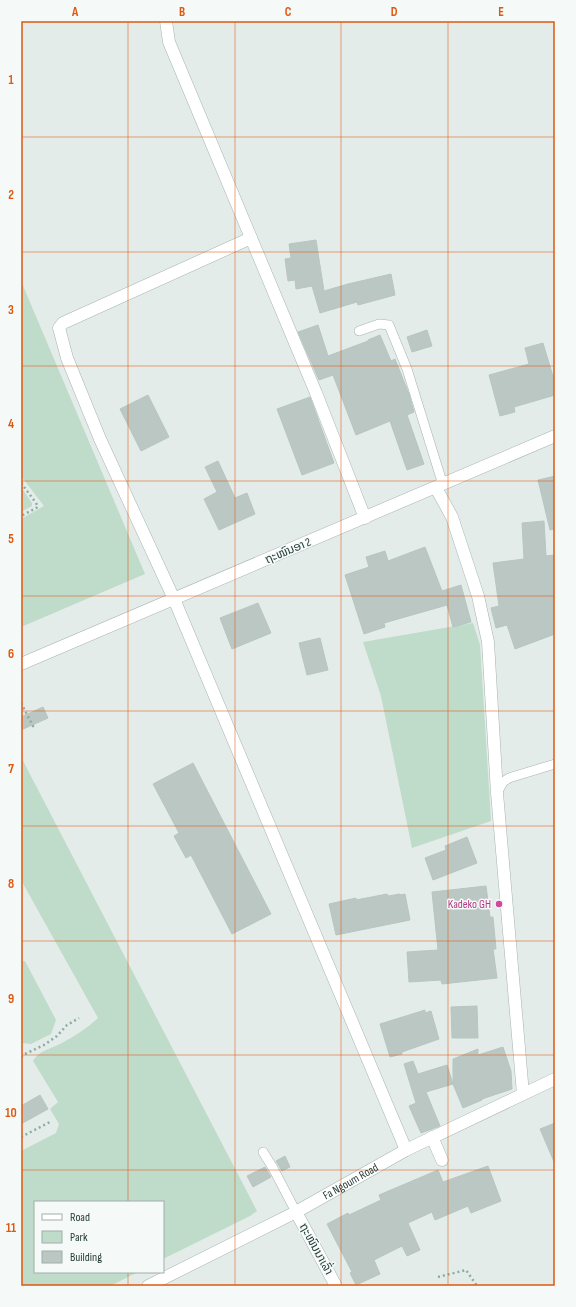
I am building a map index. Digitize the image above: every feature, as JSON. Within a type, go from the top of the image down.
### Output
[{"type":"street","points":[[166,21],[169,42],[316,393],[365,518]]},
{"type":"street","points":[[251,238],[63,323],[59,328],[67,358],[100,439],[174,599],[406,1150]]},
{"type":"street","name":"ຖະໜົນອາ 2","points":[[21,664],[555,436]]},
{"type":"street","points":[[439,486],[452,517],[478,596],[488,642],[497,793],[523,1094]]},
{"type":"street","name":"Fa Ngoum Road","points":[[148,1286],[296,1212],[406,1150],[555,1079]]},
{"type":"street","points":[[432,1137],[442,1160]]},
{"type":"street","name":"ຖະໜົນນາເລົ່າ","points":[[296,1212],[336,1286]]},
{"type":"lane","points":[[359,331],[379,324],[389,325],[407,369],[439,486]]},
{"type":"lane","points":[[497,793],[503,782],[509,778],[555,764]]},
{"type":"lane","points":[[263,1152],[296,1212]]},
{"type":"path","points":[[21,483],[38,507],[21,516]]},
{"type":"path","points":[[21,703],[34,728]]},
{"type":"path","points":[[21,1057],[44,1045],[57,1036],[67,1025],[79,1018]]},
{"type":"path","points":[[21,1137],[50,1122]]},
{"type":"path","points":[[438,1277],[466,1270],[477,1286]]},
{"type":"green space","points":[[21,281],[145,574],[21,627],[21,519],[44,506],[21,476]]},
{"type":"green space","points":[[21,487],[32,503],[32,506],[21,512]]},
{"type":"green space","points":[[473,623],[480,645],[491,821],[412,848],[381,696],[363,642]]},
{"type":"green space","points":[[21,757],[257,1211],[250,1216],[164,1259],[164,1201],[34,1201],[34,1273],[136,1273],[110,1286],[21,1286],[21,1151],[56,1133],[59,1124],[50,1109],[58,1102],[33,1061],[42,1052],[72,1038],[98,1018],[21,880]]},
{"type":"green space","points":[[21,961],[25,961],[56,1020],[51,1034],[31,1044],[22,1043],[21,1041]]},
{"type":"building","points":[[316,240],[324,291],[391,274],[395,295],[358,305],[357,302],[320,313],[312,286],[296,289],[295,280],[288,281],[285,259],[291,258],[289,244]]},
{"type":"building","points":[[318,325],[328,356],[380,335],[391,361],[395,359],[409,394],[414,412],[407,415],[424,464],[407,470],[390,421],[356,435],[333,375],[319,380],[298,332]]},
{"type":"building","points":[[427,330],[432,346],[412,352],[407,337]]},
{"type":"building","points":[[543,343],[555,383],[555,395],[514,407],[515,412],[500,416],[489,375],[529,364],[525,348]]},
{"type":"building","points":[[148,395],[169,437],[141,451],[120,409]]},
{"type":"building","points":[[310,397],[334,463],[302,475],[277,409]]},
{"type":"building","points":[[218,461],[235,498],[247,493],[255,514],[219,530],[204,499],[217,492],[205,467]]},
{"type":"building","points":[[555,476],[555,529],[550,530],[538,480]]},
{"type":"building","points":[[544,521],[546,556],[555,555],[555,634],[515,649],[507,625],[496,628],[491,608],[499,606],[493,563],[524,559],[522,523]]},
{"type":"building","points":[[425,547],[442,591],[461,585],[471,622],[453,627],[447,605],[384,623],[385,627],[364,634],[345,575],[369,567],[366,557],[385,551],[388,561]]},
{"type":"building","points":[[258,603],[271,633],[232,649],[220,618]]},
{"type":"building","points":[[320,638],[328,670],[307,675],[299,643]]},
{"type":"building","points":[[43,707],[48,718],[21,730],[21,717]]},
{"type":"building","points":[[193,763],[271,914],[232,934],[191,855],[186,858],[174,836],[179,833],[153,784]]},
{"type":"building","points":[[467,837],[477,863],[433,880],[425,858],[446,850],[445,846]]},
{"type":"building","points":[[486,886],[490,917],[493,917],[496,949],[493,949],[497,978],[442,984],[441,980],[409,982],[407,952],[438,950],[432,892]]},
{"type":"building","points":[[387,894],[388,896],[405,894],[410,920],[336,935],[329,904],[356,898],[356,900]]},
{"type":"building","points":[[477,1006],[478,1038],[452,1038],[451,1007]]},
{"type":"building","points":[[425,1010],[425,1013],[431,1011],[439,1039],[402,1052],[402,1054],[390,1057],[380,1024]]},
{"type":"building","points":[[503,1047],[511,1071],[512,1089],[482,1099],[463,1108],[453,1084],[453,1059],[478,1049],[478,1055]]},
{"type":"building","points":[[413,1061],[418,1074],[447,1065],[453,1084],[426,1092],[440,1126],[421,1133],[409,1106],[416,1103],[404,1064]]},
{"type":"building","points":[[40,1095],[48,1109],[21,1124],[21,1106]]},
{"type":"building","points":[[555,1123],[555,1164],[540,1129]]},
{"type":"building","points":[[285,1156],[290,1167],[282,1171],[276,1161]]},
{"type":"building","points":[[488,1166],[501,1201],[471,1213],[468,1206],[435,1220],[432,1212],[408,1223],[420,1250],[407,1256],[402,1246],[374,1260],[380,1274],[356,1285],[350,1273],[352,1272],[327,1224],[348,1213],[349,1215],[381,1200],[379,1195],[438,1170],[443,1182]]},
{"type":"building","points":[[265,1167],[271,1177],[253,1187],[247,1176]]},
{"type":"place","name":"Kadeko GH","points":[[499,904]]}]
